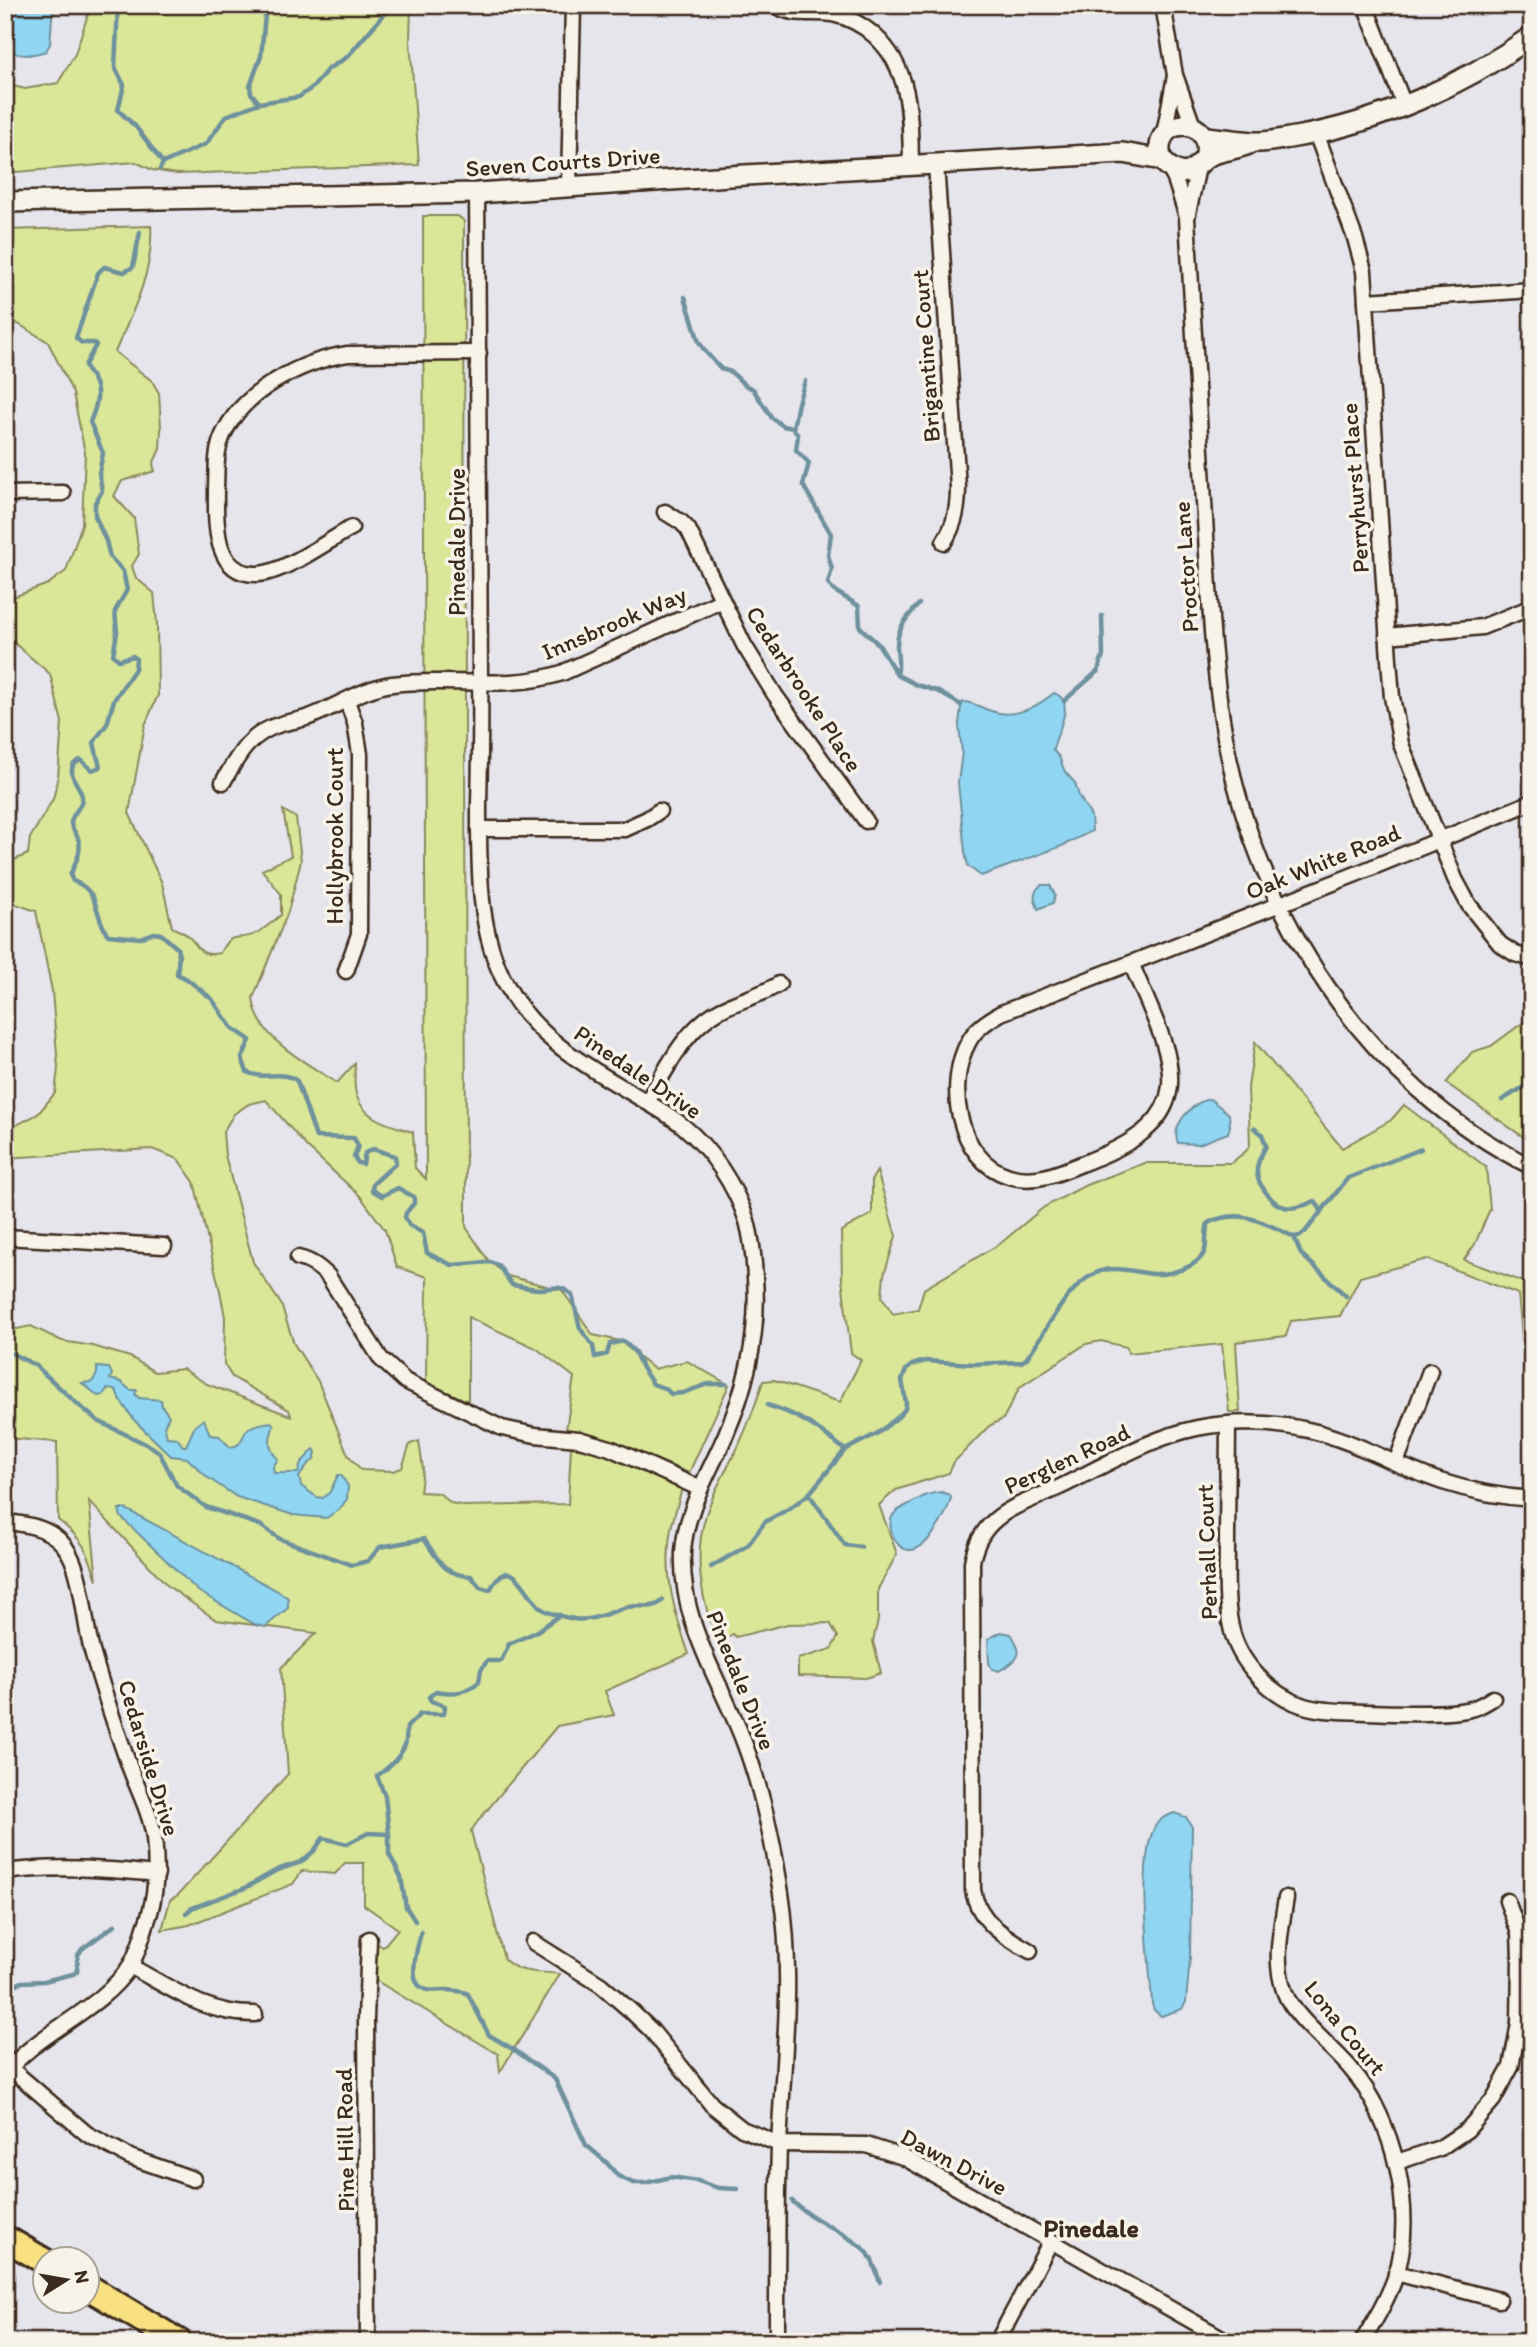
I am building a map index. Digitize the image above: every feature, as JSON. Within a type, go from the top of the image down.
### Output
[{"type":"highway","points":[[5,2238],[32,2254]]},
{"type":"highway","points":[[102,2296],[178,2342]]},
{"type":"street","points":[[569,187],[573,5]]},
{"type":"street","points":[[775,5],[798,13],[839,16],[858,24],[880,40],[895,61],[905,86],[911,165]]},
{"type":"street","points":[[1163,5],[1175,75],[1207,150],[1202,163]]},
{"type":"street","points":[[1365,5],[1404,105]]},
{"type":"street","points":[[1175,75],[1164,150],[1177,172],[1185,173],[1202,163],[1254,142],[1316,133],[1404,105],[1477,71],[1532,36]]},
{"type":"street","points":[[1164,150],[1172,127],[1181,124],[1199,132],[1254,142]]},
{"type":"street","name":"Perryhurst Place","points":[[1316,133],[1361,255],[1387,636],[1392,697],[1401,744],[1455,879],[1469,905],[1500,944],[1515,954],[1532,959]]},
{"type":"street","name":"Seven Courts Drive","points":[[5,202],[477,193],[1164,150]]},
{"type":"street","name":"Proctor Lane","points":[[1164,150],[1187,218],[1211,617],[1225,737],[1235,782],[1260,858],[1299,943],[1320,978],[1365,1035],[1426,1097],[1471,1131],[1532,1167]]},
{"type":"street","name":"Proctor Lane","points":[[1187,218],[1202,163]]},
{"type":"street","name":"Brigantine Court","points":[[936,164],[958,503],[954,526],[944,542]]},
{"type":"street","name":"Pinedale Drive","points":[[477,193],[481,682],[479,830],[481,889],[488,938],[493,957],[516,1002],[529,1020],[563,1050],[686,1128],[712,1157],[736,1195],[753,1247],[757,1301],[752,1359],[742,1396],[699,1488],[684,1544],[683,1569],[687,1603],[698,1640],[743,1740],[763,1806],[781,1894],[788,1979],[779,2144],[777,2342]]},
{"type":"street","points":[[1366,301],[1532,290]]},
{"type":"street","points":[[351,528],[276,570],[256,574],[234,566],[221,549],[216,525],[217,451],[232,420],[273,382],[328,357],[348,354],[478,353]]},
{"type":"street","points":[[5,494],[63,494]]},
{"type":"street","name":"Cedarbrooke Place","points":[[665,512],[688,529],[744,645],[775,695],[866,821]]},
{"type":"street","name":"Innsbrook Way","points":[[223,782],[243,747],[261,732],[308,717],[371,689],[394,684],[524,681],[553,676],[721,601]]},
{"type":"street","points":[[1387,636],[1466,630],[1502,620],[1532,607]]},
{"type":"street","name":"Hollybrook Court","points":[[346,971],[359,934],[360,767],[358,736],[347,701]]},
{"type":"street","name":"Oak White Road","points":[[1131,963],[1161,1036],[1170,1068],[1172,1078],[1169,1094],[1161,1113],[1150,1127],[1113,1152],[1048,1176],[1009,1177],[979,1158],[968,1144],[959,1109],[958,1071],[963,1052],[971,1037],[985,1023],[1001,1013],[1532,802]]},
{"type":"street","points":[[479,830],[625,829],[659,811]]},
{"type":"street","points":[[647,1102],[688,1036],[699,1024],[722,1009],[753,998],[779,984]]},
{"type":"street","points":[[5,1237],[164,1246]]},
{"type":"street","points":[[298,1258],[307,1260],[328,1276],[381,1359],[405,1381],[502,1428],[592,1442],[699,1488]]},
{"type":"street","points":[[1396,1463],[1430,1371]]},
{"type":"street","name":"Perglen Road","points":[[1030,1951],[997,1930],[974,1899],[971,1783],[972,1562],[980,1535],[988,1525],[999,1516],[1148,1445],[1197,1428],[1228,1425],[1261,1424],[1309,1430],[1441,1481],[1468,1489],[1532,1499]]},
{"type":"street","name":"Perhall Court","points":[[1228,1425],[1227,1587],[1231,1628],[1241,1653],[1253,1671],[1290,1700],[1327,1710],[1455,1711],[1473,1709],[1493,1698]]},
{"type":"street","name":"Cedarside Drive","points":[[5,1522],[30,1524],[49,1533],[60,1540],[69,1553],[108,1706],[153,1835],[157,1874],[152,1907],[130,1966],[97,1999],[29,2050],[7,2071]]},
{"type":"street","points":[[5,1872],[50,1867],[102,1868],[157,1874]]},
{"type":"street","name":"Lona Court","points":[[1286,1898],[1278,1968],[1286,1997],[1363,2084],[1386,2126],[1397,2162],[1402,2226],[1396,2273],[1380,2312],[1362,2342]]},
{"type":"street","points":[[1397,2162],[1440,2148],[1467,2130],[1493,2100],[1511,2067],[1519,2023],[1520,1958],[1519,1933],[1507,1901]]},
{"type":"street","name":"Pine Hill Road","points":[[369,1939],[366,2019],[369,2342]]},
{"type":"street","name":"Dawn Drive","points":[[533,1942],[601,1985],[631,2011],[652,2031],[712,2105],[742,2129],[779,2144],[866,2144],[903,2157],[1229,2342]]},
{"type":"street","points":[[130,1966],[200,2004],[235,2014],[255,2014]]},
{"type":"street","points":[[7,2071],[87,2133],[130,2157],[193,2179]]},
{"type":"street","points":[[997,2342],[1051,2241]]},
{"type":"street","points":[[1396,2273],[1499,2300]]},
{"type":"shaded area","points":[[5,5],[141,5],[141,28],[59,11],[5,17]]},
{"type":"green space","points":[[91,5],[411,5],[410,39],[419,165],[177,174],[152,170],[136,162],[5,173],[5,84],[25,89],[58,83],[75,54]]},
{"type":"green space","points":[[423,216],[458,216],[464,221],[466,1227],[488,1260],[508,1276],[562,1290],[593,1335],[620,1341],[654,1369],[687,1361],[729,1385],[689,1473],[594,1434],[566,1430],[574,1377],[536,1348],[468,1317],[468,1401],[426,1383],[427,1277],[397,1267],[385,1230],[360,1196],[307,1147],[266,1100],[249,1104],[234,1114],[223,1132],[225,1155],[253,1262],[281,1304],[294,1344],[318,1381],[348,1455],[361,1470],[393,1471],[402,1468],[410,1444],[419,1441],[423,1469],[420,1492],[439,1493],[451,1503],[464,1506],[568,1504],[571,1447],[598,1451],[682,1487],[671,1529],[668,1567],[675,1610],[689,1654],[605,1691],[614,1715],[557,1726],[471,1831],[504,1959],[523,1970],[560,1974],[500,2072],[498,2054],[375,1980],[374,1942],[383,1947],[398,1929],[364,1905],[364,1863],[345,1863],[335,1874],[302,1871],[293,1884],[189,1925],[162,1930],[170,1900],[178,1895],[288,1774],[281,1668],[316,1633],[216,1620],[168,1586],[89,1501],[97,1580],[84,1546],[58,1520],[57,1442],[5,1438],[5,1326],[17,1329],[31,1326],[62,1341],[93,1346],[130,1357],[155,1372],[183,1369],[207,1384],[291,1416],[289,1410],[232,1377],[224,1364],[225,1317],[220,1291],[194,1182],[178,1159],[152,1149],[5,1158],[5,1131],[38,1114],[55,1093],[58,1068],[52,991],[36,911],[16,904],[5,904],[5,864],[28,854],[30,838],[53,799],[58,778],[62,722],[50,674],[5,635],[5,600],[48,584],[66,571],[82,524],[85,453],[73,393],[48,342],[5,316],[5,230],[151,226],[146,275],[115,352],[152,381],[159,393],[161,428],[160,449],[153,464],[155,471],[122,481],[114,496],[134,518],[139,554],[132,566],[136,578],[154,593],[157,623],[158,695],[145,725],[129,813],[162,883],[172,927],[208,954],[220,953],[232,938],[251,936],[281,915],[281,894],[262,870],[291,856],[283,810],[296,818],[301,861],[288,912],[253,998],[256,1013],[273,1038],[337,1083],[355,1063],[355,1089],[361,1105],[380,1121],[413,1132],[415,1168],[426,1179]]},
{"type":"green space","points":[[1532,1016],[1532,1143],[1446,1083],[1472,1052],[1491,1046]]},
{"type":"green space","points":[[1255,1042],[1342,1148],[1391,1120],[1404,1105],[1486,1167],[1490,1209],[1475,1244],[1464,1260],[1532,1285],[1532,1388],[1527,1387],[1518,1294],[1427,1259],[1360,1277],[1340,1316],[1291,1321],[1286,1336],[1236,1342],[1240,1412],[1229,1412],[1222,1344],[1128,1353],[1127,1347],[1101,1341],[1086,1344],[1020,1387],[1003,1419],[989,1426],[954,1462],[949,1473],[896,1490],[879,1505],[897,1554],[878,1589],[878,1620],[873,1641],[881,1673],[866,1678],[798,1676],[798,1659],[831,1649],[838,1637],[830,1623],[788,1624],[736,1637],[733,1634],[719,1642],[708,1612],[701,1580],[700,1547],[709,1506],[742,1439],[763,1381],[774,1380],[840,1402],[861,1360],[851,1353],[842,1279],[841,1231],[872,1214],[872,1179],[877,1171],[896,1236],[884,1275],[882,1297],[893,1314],[918,1309],[924,1289],[1001,1243],[1044,1207],[1086,1185],[1145,1163],[1231,1163],[1250,1145],[1248,1087]]},
{"type":"water","points":[[5,5],[53,5],[50,44],[46,51],[30,55],[19,54],[5,46]]},
{"type":"water","points":[[1054,693],[1061,697],[1065,710],[1053,750],[1065,772],[1075,783],[1091,816],[1092,831],[1062,846],[981,876],[968,866],[965,852],[958,783],[962,752],[959,726],[961,705],[967,702],[991,711],[1016,713],[1040,703]]},
{"type":"water","points":[[1041,885],[1050,885],[1055,895],[1053,903],[1038,909],[1035,896]]},
{"type":"water","points":[[1210,1099],[1229,1114],[1228,1133],[1199,1144],[1178,1143],[1177,1129],[1185,1115],[1197,1104]]},
{"type":"water","points":[[97,1367],[109,1368],[112,1374],[110,1379],[121,1382],[130,1390],[137,1390],[135,1394],[139,1398],[161,1400],[169,1416],[164,1426],[167,1437],[177,1438],[183,1446],[186,1446],[195,1426],[204,1419],[210,1435],[219,1436],[230,1447],[239,1444],[249,1428],[271,1422],[274,1425],[271,1447],[278,1459],[273,1467],[274,1473],[298,1473],[301,1463],[314,1449],[314,1460],[299,1477],[301,1486],[323,1498],[330,1492],[338,1475],[341,1475],[348,1486],[347,1499],[339,1510],[326,1518],[293,1515],[237,1497],[208,1478],[187,1458],[171,1456],[135,1421],[116,1390],[107,1389],[103,1395],[98,1396],[82,1383],[92,1382],[97,1374]]},
{"type":"water","points":[[941,1492],[951,1498],[936,1530],[923,1545],[915,1549],[903,1548],[891,1530],[893,1515],[922,1497]]},
{"type":"water","points":[[119,1509],[126,1509],[276,1590],[288,1598],[288,1608],[265,1627],[254,1624],[198,1591],[121,1517]]},
{"type":"water","points":[[1001,1632],[1011,1634],[1019,1652],[1015,1660],[999,1671],[992,1669],[989,1663],[988,1639]]},
{"type":"water","points":[[1174,1813],[1186,1817],[1192,1827],[1190,1958],[1186,2002],[1182,2009],[1161,2016],[1152,2004],[1145,1885],[1150,1840],[1156,1825]]},
{"type":"waterway","points":[[118,5],[115,67],[124,85],[118,110],[136,127],[163,163]]},
{"type":"waterway","points":[[259,103],[251,93],[250,86],[261,56],[266,5]]},
{"type":"waterway","points":[[160,169],[163,163],[206,144],[226,116],[259,103],[299,97],[313,87],[327,70],[347,57],[392,5]]},
{"type":"waterway","points":[[140,232],[133,267],[124,272],[104,267],[98,273],[76,338],[82,343],[96,345],[85,365],[96,386],[96,402],[90,422],[103,453],[99,473],[102,491],[95,503],[95,516],[110,557],[123,571],[127,590],[115,611],[117,632],[113,655],[119,660],[133,656],[136,659],[135,669],[114,700],[107,724],[94,743],[100,767],[92,770],[81,760],[72,767],[72,775],[82,798],[71,823],[80,848],[70,875],[73,881],[82,885],[92,897],[108,935],[140,938],[153,933],[161,934],[177,948],[177,974],[212,999],[231,1027],[250,1040],[242,1058],[247,1072],[259,1076],[285,1076],[297,1081],[316,1137],[354,1138],[358,1146],[354,1157],[358,1163],[363,1164],[365,1153],[373,1149],[395,1156],[396,1163],[373,1184],[372,1190],[382,1196],[398,1188],[414,1197],[414,1203],[405,1217],[409,1225],[423,1233],[427,1253],[452,1265],[490,1262],[498,1265],[512,1285],[564,1289],[572,1295],[580,1328],[593,1346],[595,1357],[607,1354],[610,1344],[623,1341],[635,1352],[653,1384],[671,1394],[683,1393],[708,1384],[726,1384]]},
{"type":"waterway","points":[[685,297],[699,342],[705,351],[721,369],[731,372],[753,389],[772,418],[783,426],[793,428]]},
{"type":"waterway","points":[[805,381],[793,428],[798,435],[796,450],[809,463],[803,485],[831,534],[828,555],[832,569],[828,583],[833,590],[859,606],[860,627],[879,645],[897,675],[937,691],[961,705]]},
{"type":"waterway","points":[[897,674],[899,633],[919,604]]},
{"type":"waterway","points":[[1064,701],[1098,671],[1103,655],[1102,616]]},
{"type":"waterway","points":[[1502,1100],[1532,1082]]},
{"type":"waterway","points":[[1254,1128],[1262,1134],[1266,1146],[1258,1162],[1257,1172],[1268,1196],[1279,1205],[1292,1208],[1315,1201],[1321,1210]]},
{"type":"waterway","points":[[1294,1237],[1305,1232],[1348,1178],[1421,1149]]},
{"type":"waterway","points":[[711,1567],[748,1545],[765,1522],[809,1494],[845,1450],[878,1433],[898,1417],[905,1409],[906,1403],[902,1380],[906,1370],[912,1365],[925,1361],[974,1364],[1021,1362],[1026,1359],[1065,1300],[1084,1281],[1094,1274],[1108,1270],[1160,1274],[1190,1266],[1205,1250],[1208,1223],[1231,1216],[1242,1217],[1262,1222],[1294,1237],[1301,1254],[1346,1296]]},
{"type":"waterway","points":[[5,1350],[35,1365],[98,1421],[159,1452],[177,1486],[206,1507],[260,1525],[280,1539],[352,1565],[368,1561],[380,1547],[424,1539],[443,1565],[454,1573],[471,1576],[480,1587],[490,1590],[498,1578],[505,1573],[512,1574],[542,1609],[574,1619],[594,1618],[632,1606],[651,1606],[663,1600]]},
{"type":"waterway","points":[[767,1405],[808,1423],[845,1450]]},
{"type":"waterway","points":[[809,1494],[845,1545],[861,1547]]},
{"type":"waterway","points":[[415,1921],[406,1907],[401,1877],[389,1854],[385,1796],[377,1776],[400,1754],[406,1743],[407,1727],[420,1714],[444,1714],[445,1706],[431,1701],[429,1697],[436,1691],[459,1692],[473,1686],[479,1682],[481,1670],[487,1661],[501,1661],[509,1644],[536,1632],[560,1615]]},
{"type":"waterway","points":[[186,1913],[192,1908],[245,1888],[277,1870],[301,1862],[314,1851],[323,1838],[347,1844],[368,1833],[389,1834]]},
{"type":"waterway","points":[[5,1989],[22,1982],[44,1981],[77,1972],[78,1955],[82,1949],[115,1925]]},
{"type":"waterway","points":[[421,1932],[414,1972],[419,1985],[429,1990],[468,1994],[489,2035],[555,2079],[586,2145],[618,2176],[633,2183],[671,2177],[698,2181],[718,2188],[738,2189]]},
{"type":"waterway","points":[[792,2201],[866,2251],[880,2282]]},
{"type":"district","name":"Pinedale","points":[[1091,2228]]}]
